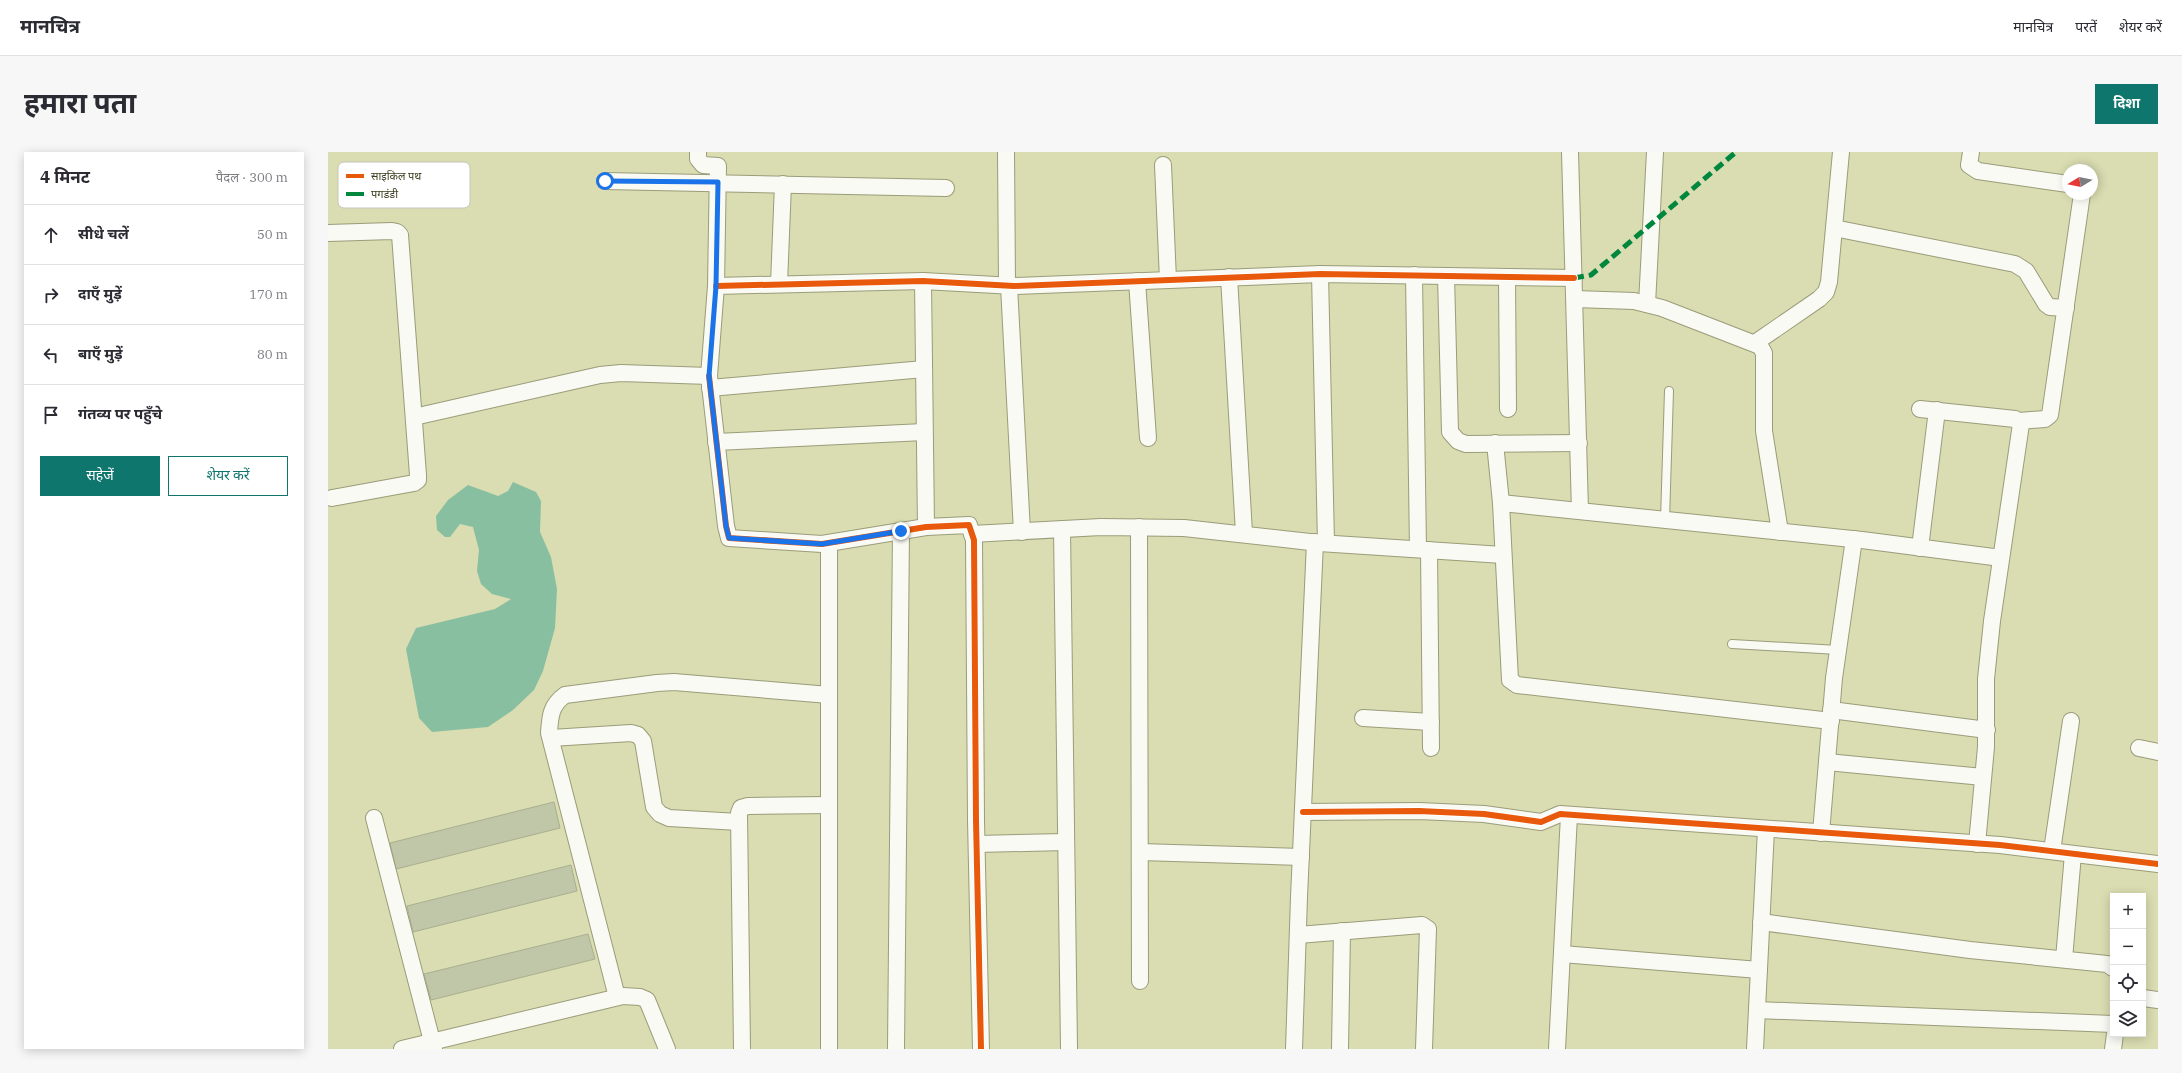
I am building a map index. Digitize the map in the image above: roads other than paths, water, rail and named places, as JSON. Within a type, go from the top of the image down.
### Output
[{"type":"street","points":[[698,152],[698,159],[703,165],[718,166],[716,286],[709,382],[726,526],[729,538],[822,544],[926,527],[969,525],[974,540],[981,1049]]},
{"type":"street","points":[[1006,152],[1008,286],[1022,532]]},
{"type":"street","points":[[1570,152],[1580,511]]},
{"type":"street","points":[[1648,304],[1655,152]]},
{"type":"street","points":[[1756,343],[1819,299],[1826,292],[1829,282],[1841,152]]},
{"type":"street","points":[[1971,152],[1969,165],[1978,171],[2062,183]]},
{"type":"street","points":[[1163,165],[1168,280]]},
{"type":"street","points":[[605,181],[718,182],[946,188]]},
{"type":"street","points":[[779,284],[783,184]]},
{"type":"street","points":[[1920,408],[2019,421],[2045,418],[2050,415],[2081,200]]},
{"type":"street","points":[[1834,228],[2015,264],[2026,271],[2046,304],[2050,307],[2066,308]]},
{"type":"street","points":[[328,233],[392,231],[397,232],[400,235],[418,480],[414,483],[332,498]]},
{"type":"street","points":[[716,286],[923,281],[1008,286],[1320,274],[1574,278]]},
{"type":"street","points":[[1294,1049],[1303,812],[1320,543],[1320,274]]},
{"type":"street","points":[[1414,275],[1431,748]]},
{"type":"street","points":[[1446,276],[1450,432],[1458,441],[1466,444],[1579,443]]},
{"type":"street","points":[[1507,277],[1508,409]]},
{"type":"street","points":[[1229,278],[1244,534]]},
{"type":"street","points":[[923,281],[926,527]]},
{"type":"street","points":[[1137,281],[1148,438]]},
{"type":"street","points":[[1575,299],[1634,301],[1648,304],[1756,343],[1760,346],[1764,353],[1764,431],[1780,532]]},
{"type":"street","points":[[414,417],[600,375],[621,373],[709,382],[924,369]]},
{"type":"street","points":[[1920,548],[1937,410]]},
{"type":"street","points":[[1976,844],[1987,730],[1986,679],[2001,558],[2021,429],[2019,421]]},
{"type":"street","points":[[716,442],[924,432]]},
{"type":"street","points":[[1495,444],[1501,503],[1508,672],[1510,680],[1517,685],[1987,730]]},
{"type":"street","points":[[1501,503],[1854,539],[2001,558]]},
{"type":"street","points":[[972,534],[1062,529],[1139,527],[1184,528],[1320,543],[1503,554]]},
{"type":"street","points":[[1139,527],[1140,981]]},
{"type":"street","points":[[1062,529],[1069,1049]]},
{"type":"street","points":[[896,1049],[901,531]]},
{"type":"street","points":[[1821,833],[1838,650],[1854,539]]},
{"type":"street","points":[[829,543],[829,1049]]},
{"type":"street","points":[[617,997],[551,738],[550,714],[556,701],[565,695],[668,682],[829,694]]},
{"type":"street","points":[[1363,718],[1431,722]]},
{"type":"street","points":[[2052,851],[2071,720]]},
{"type":"street","points":[[551,738],[631,733],[638,735],[644,741],[654,807],[660,814],[669,818],[739,822]]},
{"type":"street","points":[[2139,748],[2158,752]]},
{"type":"street","points":[[1827,762],[1983,777]]},
{"type":"street","points":[[742,1049],[739,813],[741,808],[748,806],[829,805]]},
{"type":"street","points":[[1303,812],[1419,811],[1470,813],[1541,822],[1555,815],[1569,815],[1976,844],[2052,851],[2158,864]]},
{"type":"street","points":[[1557,1049],[1569,815]]},
{"type":"street","points":[[374,818],[433,1045]]},
{"type":"street","points":[[1755,1049],[1766,829]]},
{"type":"street","points":[[977,844],[1066,842]]},
{"type":"street","points":[[1140,852],[1301,857]]},
{"type":"street","points":[[2064,959],[2073,854]]},
{"type":"street","points":[[1761,922],[1970,950],[2064,959],[2107,964],[2110,966]]},
{"type":"street","points":[[1298,935],[1422,925],[1428,929],[1424,1049]]},
{"type":"street","points":[[1340,1049],[1342,931]]},
{"type":"street","points":[[1562,954],[1759,970]]},
{"type":"street","points":[[402,1049],[433,1045],[617,997],[640,996],[647,1000],[667,1049]]},
{"type":"street","points":[[2146,998],[2158,1000]]},
{"type":"street","points":[[1757,1010],[2110,1024]]},
{"type":"street","points":[[2113,1049],[2115,1037]]},
{"type":"lane","points":[[1665,520],[1669,391]]},
{"type":"lane","points":[[1732,644],[1838,650]]}]
